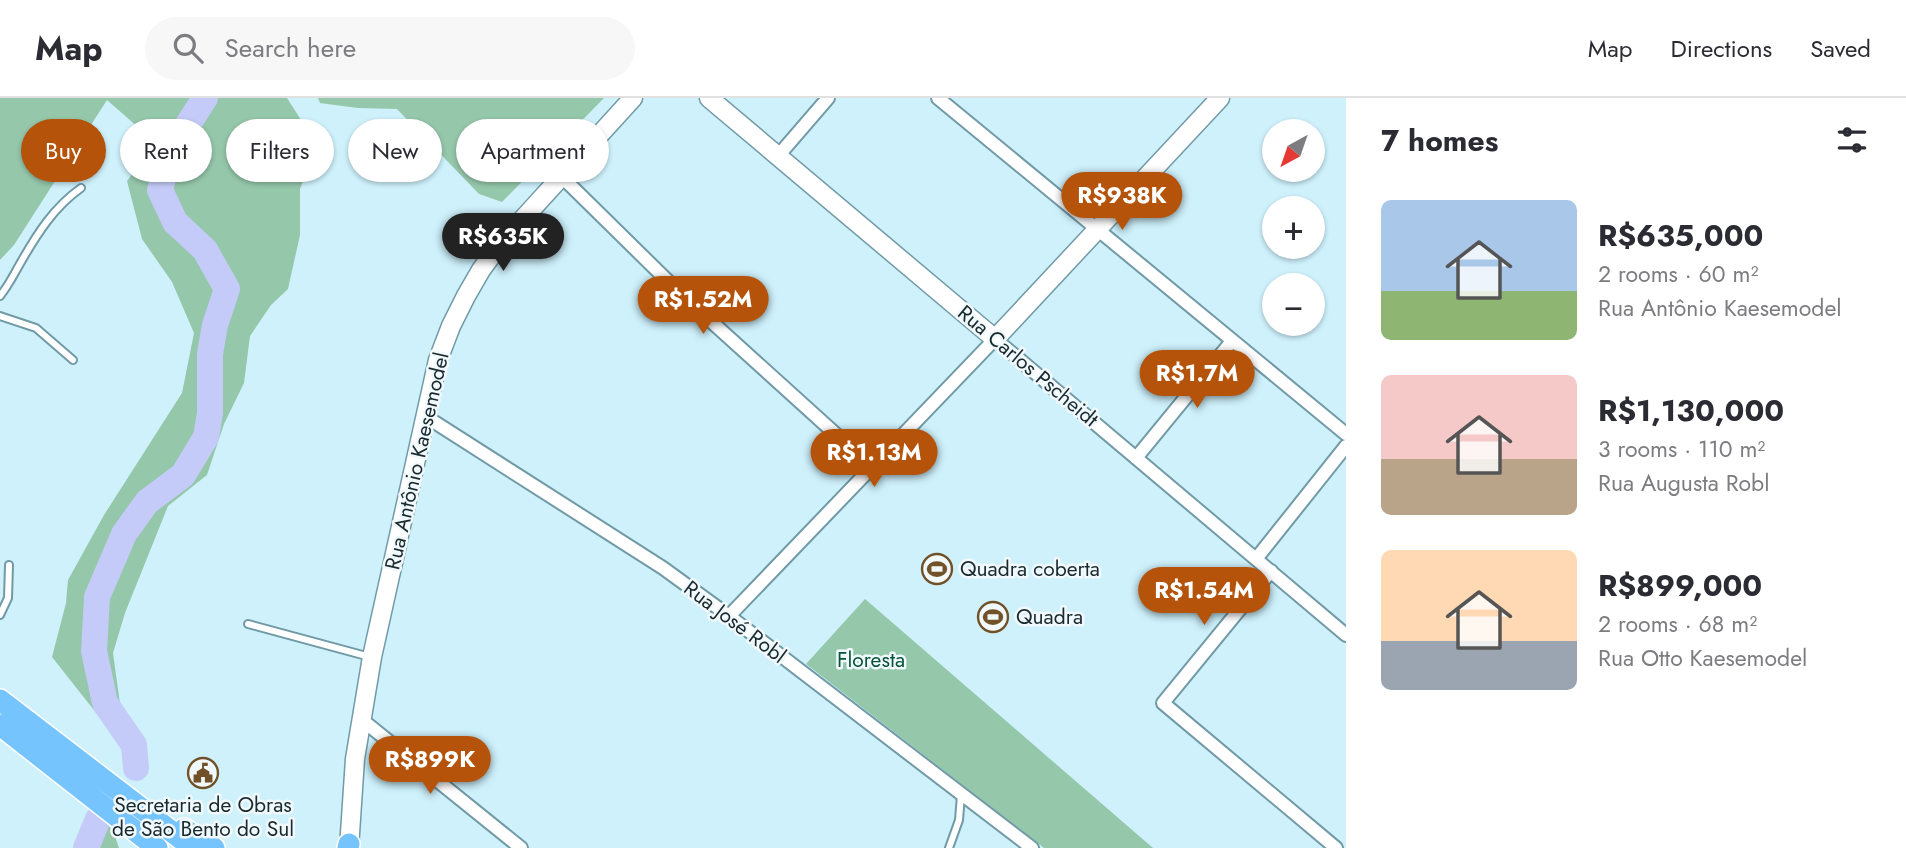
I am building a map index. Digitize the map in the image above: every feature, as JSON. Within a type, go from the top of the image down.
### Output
[{"type":"main road","name":"Rua Antônio Kaesemodel","points":[[609,124],[633,98]]},
{"type":"main road","name":"Rua Carlos Pscheidt","points":[[709,98],[995,339]]},
{"type":"main road","points":[[995,339],[1220,98]]},
{"type":"main road","name":"Rua Antônio Kaesemodel","points":[[349,847],[352,784],[372,657],[438,360],[451,326],[481,270],[500,244],[556,182]]},
{"type":"main road","points":[[0,701],[193,848]]},
{"type":"main road","points":[[0,725],[157,848]]},
{"type":"main road","points":[[65,752],[214,848]]},
{"type":"street","points":[[778,156],[828,98]]},
{"type":"street","points":[[938,98],[1346,434]]},
{"type":"street","points":[[567,182],[682,295],[872,467]]},
{"type":"street","points":[[729,616],[995,339]]},
{"type":"street","name":"Rua Carlos Pscheidt","points":[[995,339],[1346,635]]},
{"type":"street","points":[[1136,458],[1232,341]]},
{"type":"street","name":"Rua José Robl","points":[[425,416],[663,568],[1032,848]]},
{"type":"street","points":[[1255,559],[1346,446]]},
{"type":"street","points":[[1271,571],[1163,704],[1336,848]]},
{"type":"street","points":[[361,719],[520,848]]},
{"type":"lane","points":[[0,296],[11,282],[18,265],[43,225],[65,199],[81,188]]},
{"type":"lane","points":[[0,316],[36,328],[73,360]]},
{"type":"lane","points":[[0,615],[8,598],[9,565]]},
{"type":"lane","points":[[248,624],[372,657]]},
{"type":"lane","points":[[949,848],[959,820],[961,796]]},
{"type":"green space","points":[[0,98],[287,98],[300,119],[226,119],[226,182],[303,182],[300,189],[300,235],[288,289],[271,305],[250,336],[244,383],[224,424],[207,475],[168,506],[125,613],[113,653],[121,711],[139,733],[146,776],[52,657],[66,603],[68,580],[104,515],[182,393],[194,333],[172,282],[142,239],[127,182],[212,182],[212,119],[129,119],[107,100],[95,119],[21,119],[21,182],[54,182],[14,245],[0,260]]},
{"type":"green space","points":[[318,98],[604,98],[583,119],[456,119],[456,170],[442,156],[442,119],[407,119],[397,109],[320,103]]},
{"type":"green space","points":[[467,182],[522,182],[502,202],[479,194]]},
{"type":"green space","name":"Floresta","points":[[865,599],[1153,848],[1044,848],[806,664]]},
{"type":"green space","points":[[104,823],[118,833],[116,839],[119,848],[93,848]]},
{"type":"waterway","points":[[136,768],[134,745],[105,703],[94,651],[97,597],[124,534],[147,502],[183,475],[206,437],[210,413],[210,354],[215,325],[227,289],[205,250],[175,222],[160,190],[170,152],[205,98]]},
{"type":"waterway","points":[[86,848],[98,819]]},
{"type":"place","name":"Quadra coberta","points":[[937,569]]},
{"type":"place","name":"Quadra","points":[[993,617]]},
{"type":"place","name":"Secretaria de Obras de São Bento do Sul","points":[[203,773]]}]
